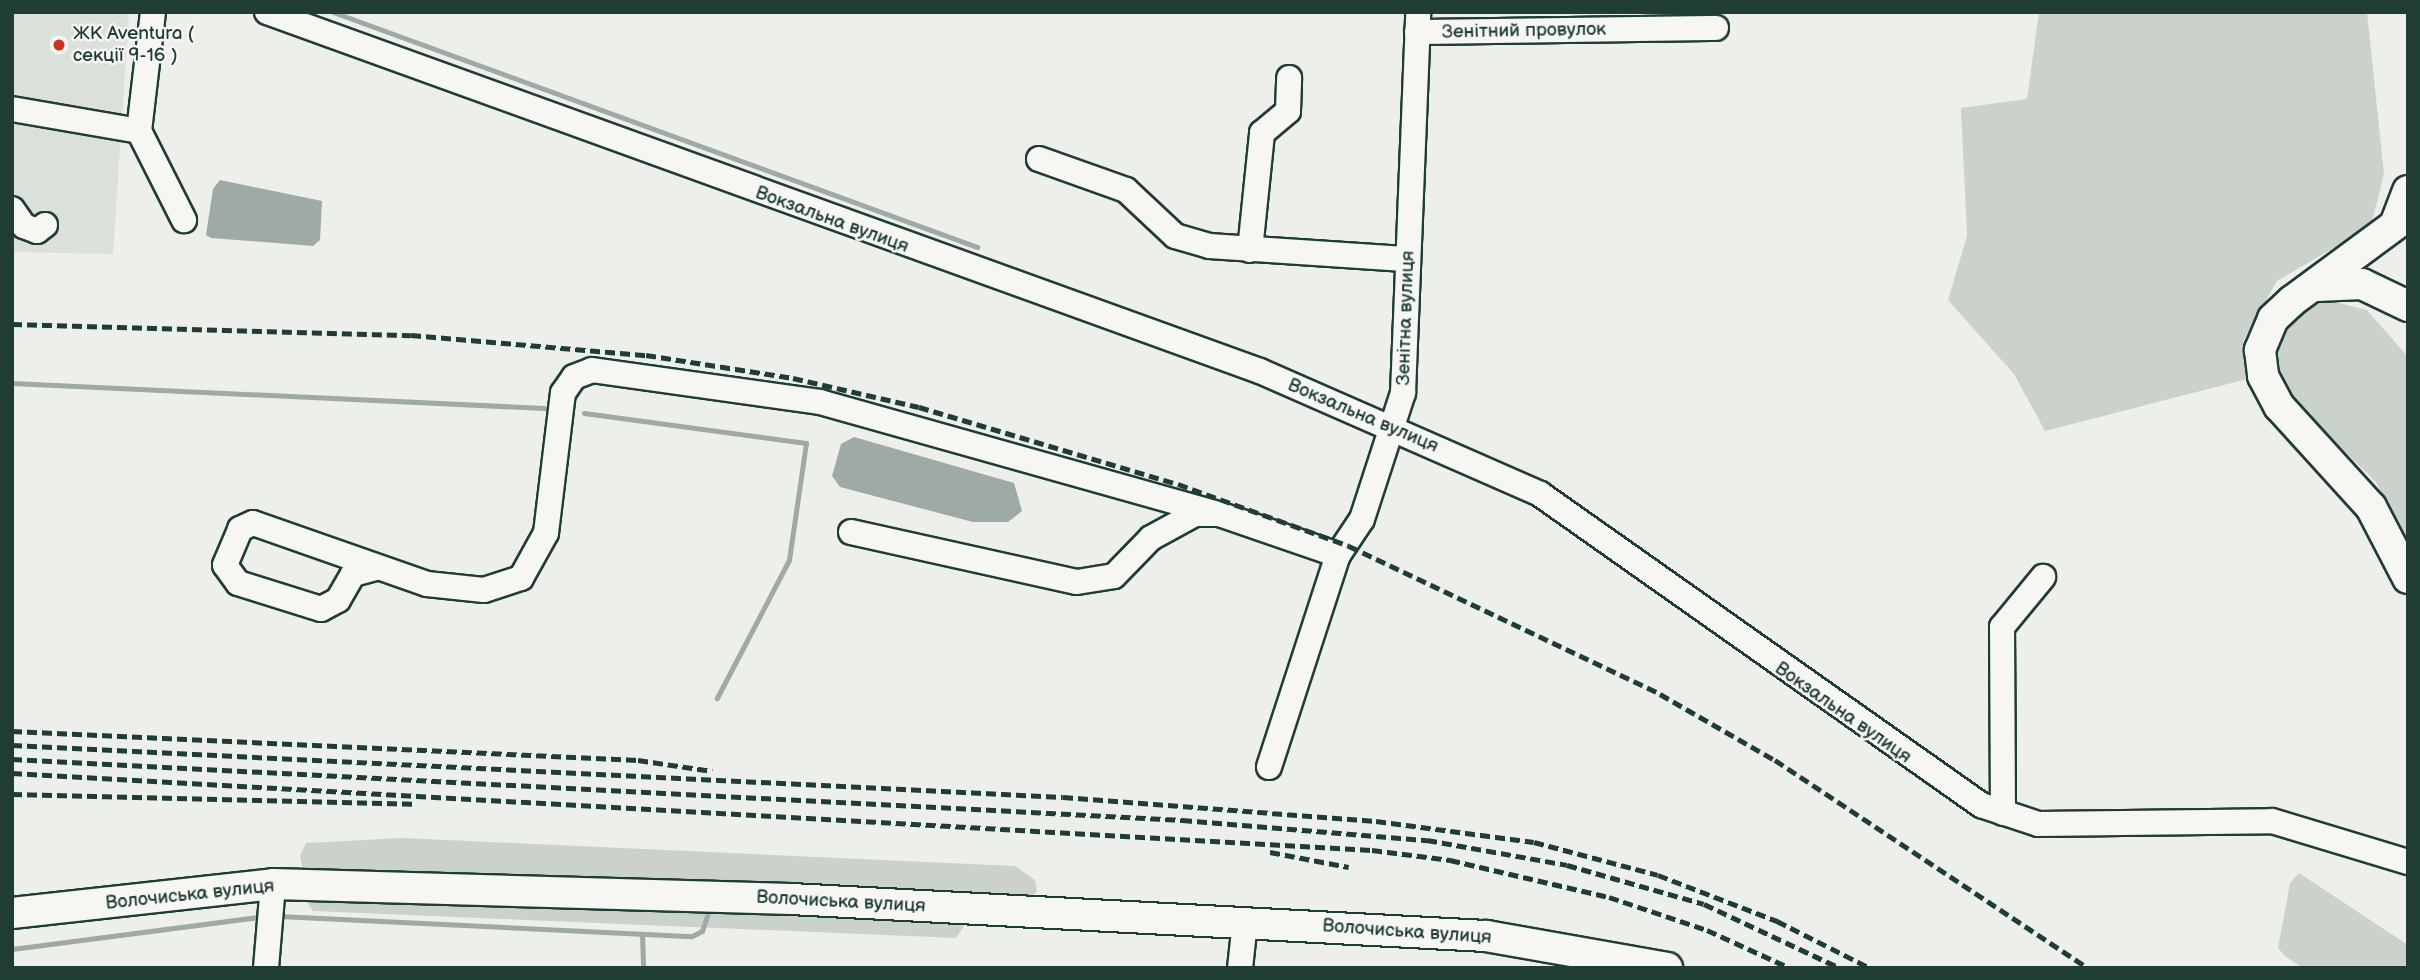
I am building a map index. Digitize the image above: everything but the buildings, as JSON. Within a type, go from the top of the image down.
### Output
[{"type":"main road","points":[[2408,191],[2395,225],[2273,319],[2260,350],[2263,376],[2279,406],[2371,507],[2408,578]]},
{"type":"main road","points":[[2314,286],[2362,284],[2408,306]]},
{"type":"main road","name":"Волочиська вулиця","points":[[12,914],[273,884],[791,899],[1486,936],[1667,968]]},
{"type":"street","points":[[153,12],[139,131],[184,220]]},
{"type":"street","name":"Вокзальна вулиця","points":[[267,12],[1260,371],[1540,494],[1930,775],[2003,813],[2038,824],[2089,826],[2272,821],[2408,862]]},
{"type":"street","name":"Зенітна вулиця","points":[[1269,767],[1338,555],[1362,519],[1403,393],[1417,22]]},
{"type":"street","name":"Зенітний провулок","points":[[1417,22],[1716,28]]},
{"type":"street","points":[[1250,250],[1262,133],[1287,111],[1289,78]]},
{"type":"street","points":[[12,109],[139,131]]},
{"type":"street","points":[[1039,159],[1126,190],[1175,236],[1250,250],[1408,259]]},
{"type":"street","points":[[12,209],[24,226],[37,231],[45,225]]},
{"type":"street","points":[[376,568],[353,574],[338,600],[321,609],[238,583],[225,565],[240,529],[253,523],[376,568],[427,583],[484,590],[522,578],[546,533],[563,393],[574,377],[592,370],[820,402],[1219,514],[1338,555]]},
{"type":"street","points":[[851,532],[1077,582],[1104,581],[1164,529],[1195,514],[1219,514]]},
{"type":"street","points":[[2003,813],[2002,626],[2043,577]]},
{"type":"street","points":[[266,968],[273,884]]},
{"type":"street","points":[[1240,968],[1245,922]]},
{"type":"shaded area","points":[[12,12],[129,12],[113,254],[12,252]]},
{"type":"shaded area","points":[[2039,12],[2367,12],[2384,174],[2371,226],[2277,281],[2243,341],[2251,378],[2045,431],[2014,374],[1948,300],[1967,236],[1961,108],[2027,99]]},
{"type":"shaded area","points":[[220,180],[322,201],[320,240],[313,246],[211,238],[206,235],[213,189]]},
{"type":"shaded area","points":[[2323,299],[2367,310],[2408,357],[2408,550],[2376,482],[2295,403],[2273,357],[2275,339],[2305,304]]},
{"type":"shaded area","points":[[854,437],[1014,483],[1022,511],[1008,522],[973,522],[840,487],[832,476],[841,444]]},
{"type":"shaded area","points":[[403,838],[1015,866],[1035,880],[1037,892],[1025,901],[303,870],[300,856],[306,843]]},
{"type":"shaded area","points":[[2299,873],[2408,945],[2408,968],[2303,968],[2285,956],[2278,948],[2290,883]]},
{"type":"shaded area","points":[[312,896],[958,913],[964,926],[956,938],[313,911],[307,902]]},
{"type":"waterway","points":[[333,12],[977,247]]},
{"type":"waterway","points":[[12,383],[544,408]]},
{"type":"waterway","points":[[584,413],[806,443],[789,560],[717,698]]},
{"type":"waterway","points":[[279,916],[692,936],[702,931],[708,913]]},
{"type":"waterway","points":[[12,949],[258,917]]},
{"type":"waterway","points":[[642,934],[643,968]]},
{"type":"railway","points":[[12,324],[411,335],[646,355],[793,378],[919,407],[1178,484],[1349,546],[1660,694],[1775,760],[2088,968]]},
{"type":"railway","points":[[12,731],[638,760],[712,771]]},
{"type":"railway","points":[[12,745],[1063,797],[1376,821],[1534,842],[1658,875],[1777,921],[1870,968]]},
{"type":"railway","points":[[12,759],[1182,820],[1427,840],[1567,865],[1704,904],[1840,968]]},
{"type":"railway","points":[[12,773],[1372,850],[1450,860],[1609,897],[1707,930],[1790,968]]},
{"type":"railway","points":[[12,794],[413,804]]},
{"type":"railway","points":[[1270,852],[1349,867]]},
{"type":"place","name":"ЖК Aventura ( секції 9-16 )","points":[[59,45]]}]
